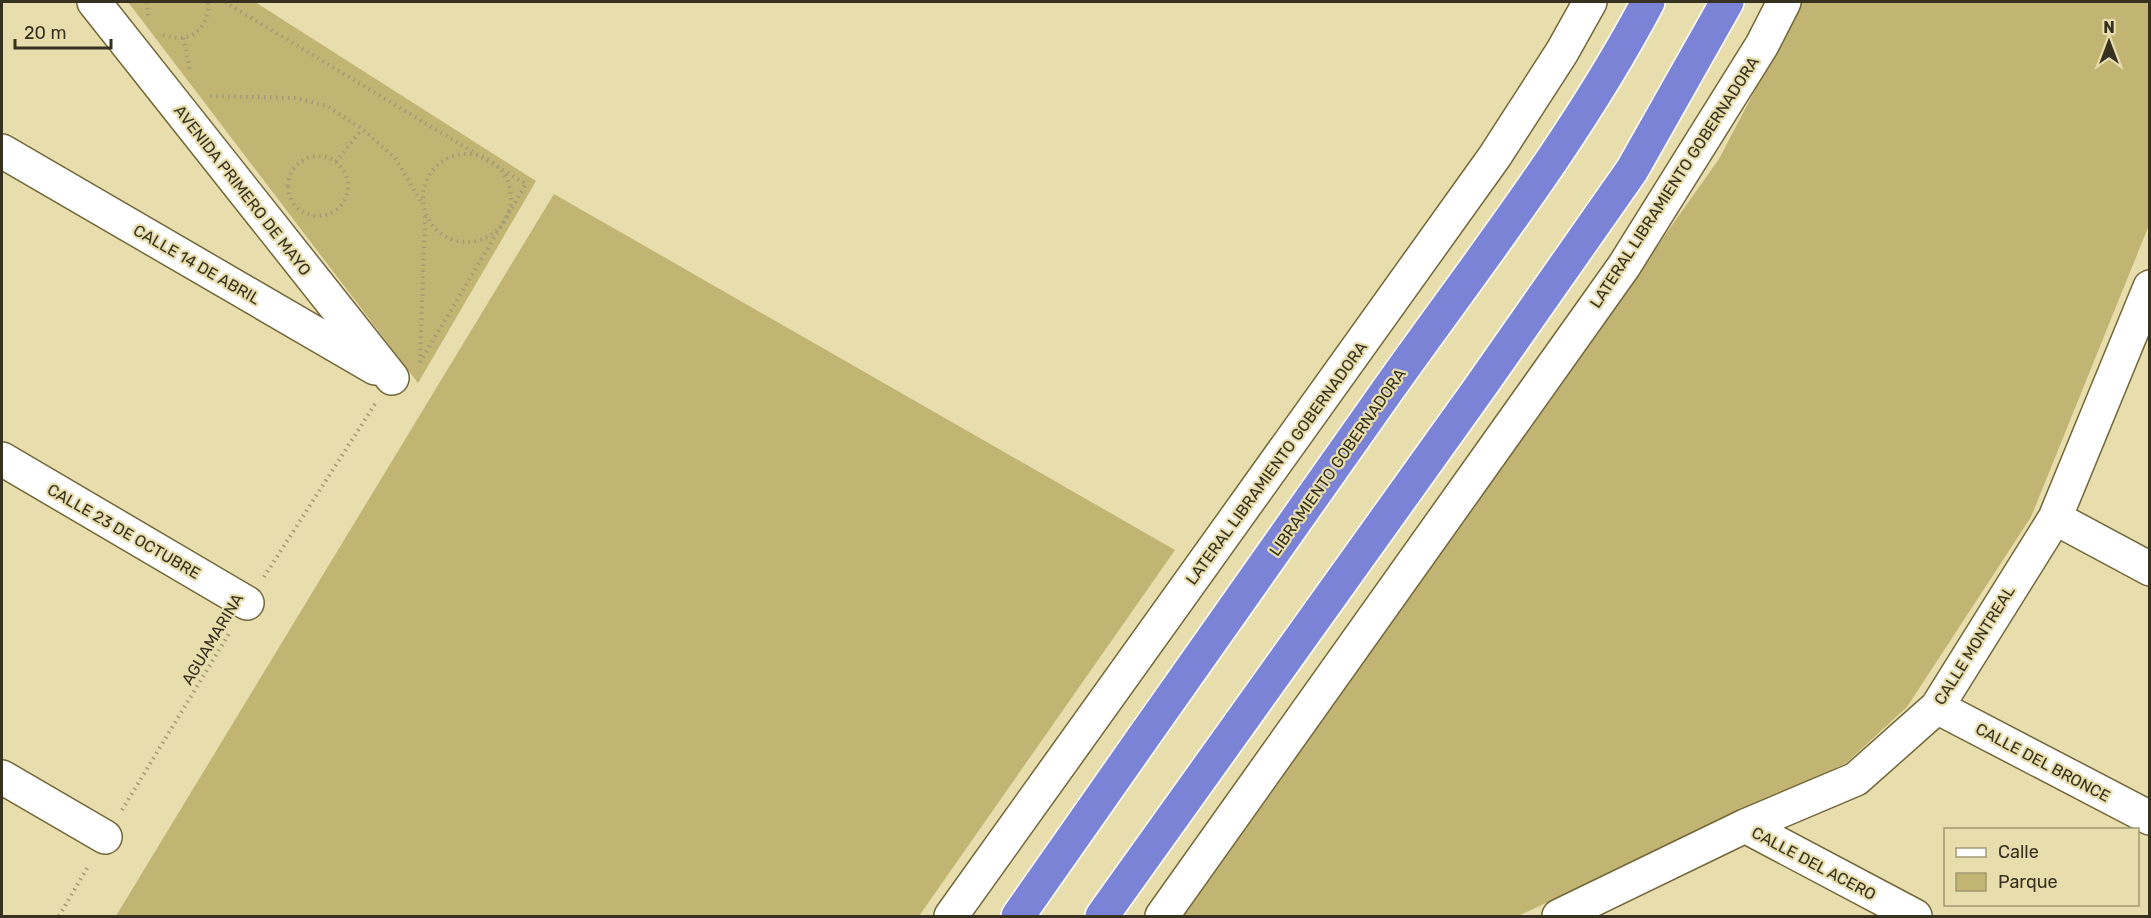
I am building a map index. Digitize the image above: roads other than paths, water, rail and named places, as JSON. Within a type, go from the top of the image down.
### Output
[{"type":"highway","name":"LIBRAMIENTO GOBERNADORA","points":[[1018,916],[1386,392],[1530,192],[1623,48],[1648,2]]},
{"type":"highway","points":[[1102,916],[1387,518],[1632,170],[1728,2]]},
{"type":"street","name":"AVENIDA PRIMERO DE MAYO","points":[[94,2],[406,371]]},
{"type":"street","name":"LATERAL LIBRAMIENTO GOBERNADORA","points":[[951,916],[1495,156],[1562,52],[1590,2]]},
{"type":"street","name":"LATERAL LIBRAMIENTO GOBERNADORA","points":[[1162,916],[1624,266],[1762,45],[1784,2]]},
{"type":"street","name":"CALLE 14 DE ABRIL","points":[[2,151],[406,371]]},
{"type":"street","name":"CALLE MONTREAL","points":[[1559,916],[1745,826],[1856,779],[1937,707],[2055,518],[2149,292]]},
{"type":"street","name":"CALLE 23 DE OCTUBRE","points":[[2,459],[247,603]]},
{"type":"street","points":[[2055,518],[2150,568]]},
{"type":"street","name":"CALLE DEL BRONCE","points":[[1937,707],[2150,818]]},
{"type":"street","points":[[2,777],[105,837]]},
{"type":"street","name":"CALLE DEL ACERO","points":[[1745,826],[1915,916]]}]
